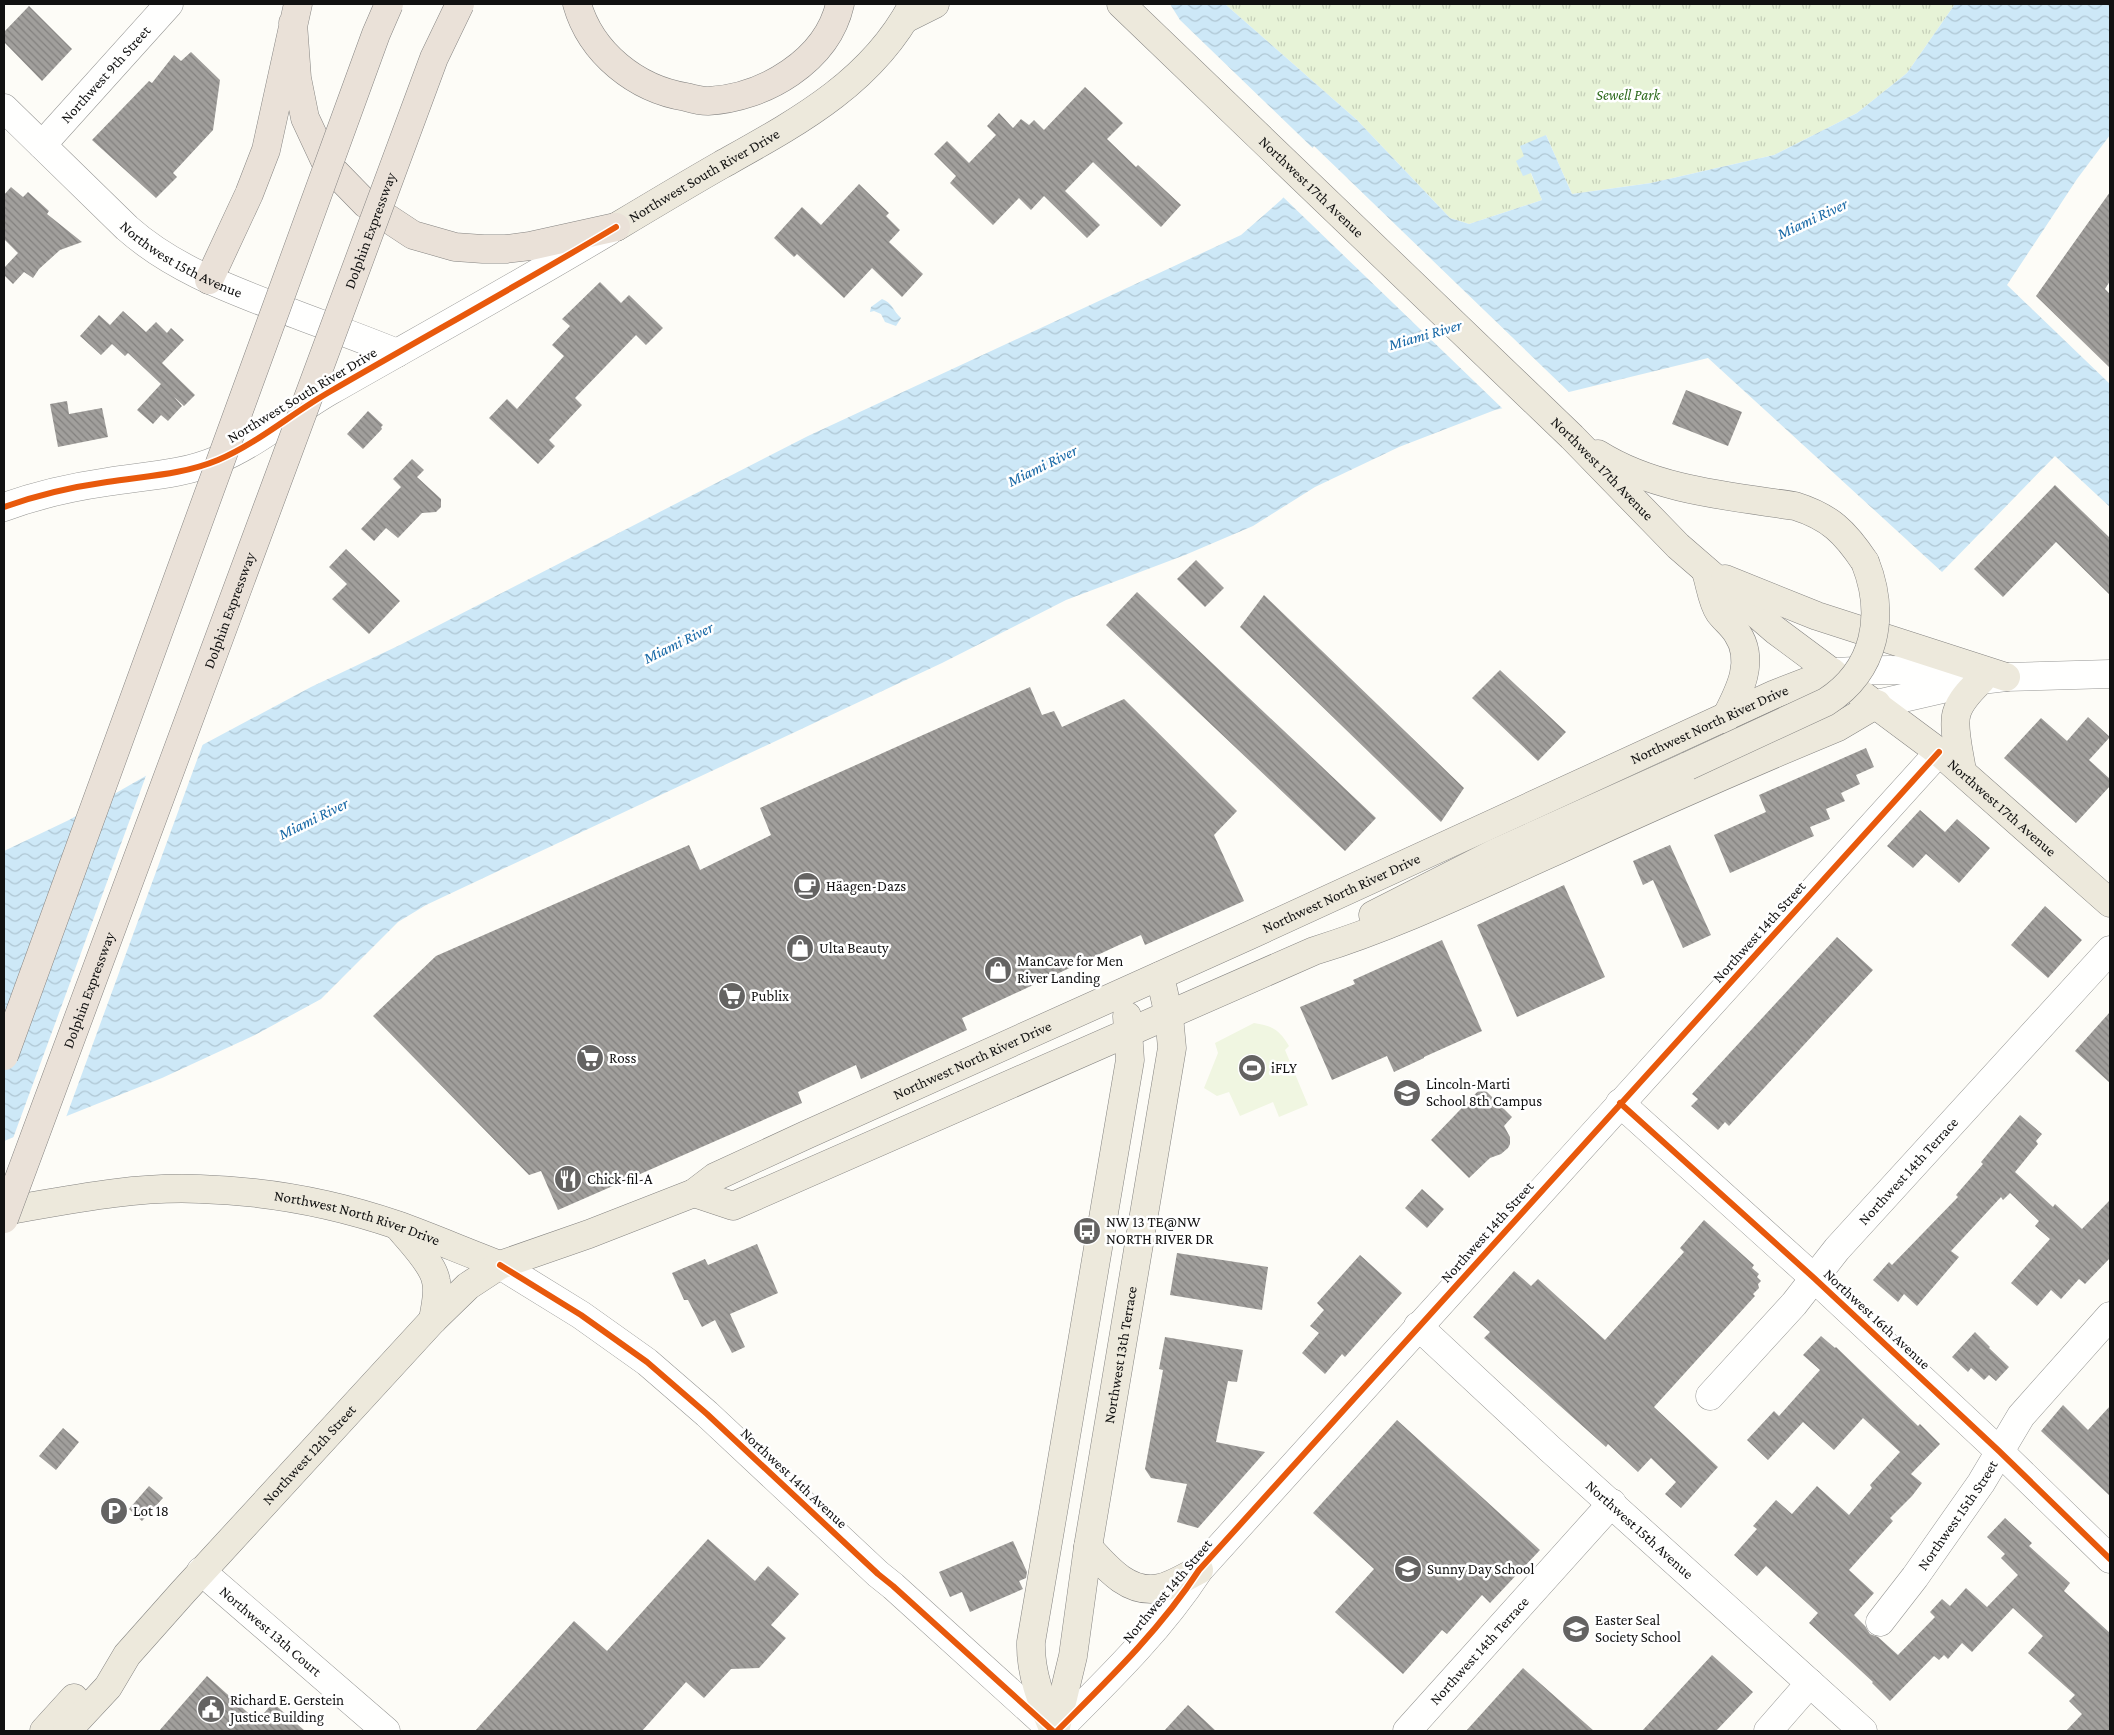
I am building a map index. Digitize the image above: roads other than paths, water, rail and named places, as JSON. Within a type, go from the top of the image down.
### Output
[{"type":"highway","points":[[4,1056],[376,34],[389,4]]},
{"type":"highway","name":"Dolphin Expressway","points":[[4,1219],[416,104],[434,58],[460,4]]},
{"type":"highway","points":[[577,4],[591,36],[609,59],[629,75],[649,86],[676,96],[707,101],[737,96],[762,89],[790,73],[808,59],[824,40],[840,4]]},
{"type":"highway","points":[[295,13],[297,78],[304,118],[326,163],[366,204],[413,235],[455,247],[506,249],[530,246],[616,227]]},
{"type":"highway","points":[[209,280],[249,194],[266,150],[295,13]]},
{"type":"main road","points":[[909,11],[935,4]]},
{"type":"main road","name":"Northwest 17th Avenue","points":[[1121,4],[1572,437],[1663,531],[1706,571],[1775,630],[1877,704],[1939,752],[2110,903]]},
{"type":"main road","name":"Northwest South River Drive","points":[[616,227],[782,131],[830,100],[846,88],[873,61],[909,11]]},
{"type":"main road","points":[[1314,950],[1408,896],[1544,830],[1826,702],[1836,696],[1851,681],[1868,653],[1875,628],[1875,594],[1865,562],[1840,530],[1829,521],[1814,512],[1795,506],[1660,483],[1609,461],[1572,437]]},
{"type":"main road","points":[[1706,571],[1817,616],[1993,678]]},
{"type":"main road","points":[[1706,571],[1719,612],[1738,635],[1746,654],[1742,683],[1725,719]]},
{"type":"main road","name":"Northwest North River Drive","points":[[4,1211],[106,1195],[159,1190],[199,1188],[256,1192],[325,1205],[397,1225],[500,1265],[589,1234],[694,1193],[716,1177],[1725,719],[1775,694],[1832,672]]},
{"type":"main road","points":[[1962,771],[1955,722],[1956,713],[1961,703],[1993,678]]},
{"type":"main road","name":"Northwest North River Drive","points":[[694,1193],[733,1206],[1128,1032],[1169,1016],[1314,950],[1363,936],[1453,898],[1559,849],[1838,727],[1877,704]]},
{"type":"main road","name":"Northwest 13th Terrace","points":[[1055,1731],[1073,1656],[1088,1547],[1172,1048],[1169,1016],[1160,976]]},
{"type":"main road","points":[[1055,1731],[1037,1689],[1030,1656],[1031,1642],[1130,1060],[1126,992]]},
{"type":"main road","points":[[397,1225],[428,1264],[436,1279],[438,1291],[433,1320]]},
{"type":"main road","name":"Northwest 12th Street","points":[[68,1731],[108,1687],[127,1655],[433,1320],[468,1286],[500,1265]]},
{"type":"main road","points":[[1088,1547],[1114,1574],[1138,1587],[1159,1589],[1199,1570]]},
{"type":"main road","name":"Northwest 12th Street","points":[[44,1731],[97,1672],[127,1655]]},
{"type":"street","name":"Northwest 9th Street","points":[[42,145],[169,4]]},
{"type":"street","name":"Northwest 15th Avenue","points":[[4,108],[140,240],[173,262],[209,280],[397,353]]},
{"type":"street","name":"Northwest South River Drive","points":[[4,505],[81,486],[197,468],[218,460],[247,445],[317,399],[616,227]]},
{"type":"street","name":"Northwest North River Drive","points":[[1832,672],[1880,669],[1923,670],[1993,678],[2110,674]]},
{"type":"street","name":"Northwest North River Drive","points":[[1877,704],[1993,678]]},
{"type":"street","name":"Northwest 14th Street","points":[[1055,1731],[1111,1677],[1178,1603],[1199,1570],[1939,752]]},
{"type":"street","name":"Northwest 14th Terrace","points":[[1710,1396],[1794,1304],[1837,1249],[2110,950]]},
{"type":"street","name":"Northwest 16th Avenue","points":[[1620,1103],[1814,1278],[1999,1451],[2110,1560]]},
{"type":"street","name":"Northwest 14th Avenue","points":[[500,1265],[606,1332],[663,1375],[878,1574],[894,1586],[992,1677],[1055,1731]]},
{"type":"street","name":"Northwest 15th Street","points":[[1880,1622],[1958,1517],[1981,1483],[2021,1416],[2110,1316]]},
{"type":"street","name":"Northwest 15th Avenue","points":[[1418,1326],[1863,1731]]},
{"type":"street","name":"Northwest 14th Terrace","points":[[1407,1731],[1612,1504]]},
{"type":"street","name":"Northwest 13th Court","points":[[202,1571],[386,1731]]},
{"type":"street","points":[[1768,1731],[1810,1683]]},
{"type":"water","name":"Miami River","points":[[1170,4],[1225,4],[1357,120],[1450,218],[1469,224],[1542,200],[1531,173],[1523,176],[1516,161],[1524,156],[1520,146],[1546,135],[1572,194],[1651,183],[1774,155],[1857,113],[1907,73],[1955,4],[2110,4],[2110,135],[2077,179],[2007,285],[2110,384],[2110,507],[2055,456],[1942,572],[1708,358],[1495,410],[1399,447],[1315,487],[1253,526],[1185,555],[1066,600],[942,663],[426,905],[398,922],[321,999],[255,1035],[162,1078],[4,1141],[4,851],[69,820],[163,766],[311,687],[400,645],[808,436],[1241,235],[1281,200],[1322,157],[1180,20]]},
{"type":"water","points":[[882,299],[891,305],[901,318],[896,326],[885,322],[881,314],[874,311],[870,312],[871,307]]},
{"type":"place","name":"Häagen-Dazs","points":[[807,886]]},
{"type":"place","name":"Ulta Beauty","points":[[800,948]]},
{"type":"place","name":"ManCave for Men River Landing","points":[[998,970]]},
{"type":"place","name":"Publix","points":[[732,996]]},
{"type":"place","name":"Ross","points":[[590,1058]]},
{"type":"place","name":"iFLY","points":[[1252,1068]]},
{"type":"place","name":"Lincoln-Marti School 8th Campus","points":[[1407,1093]]},
{"type":"place","name":"Chick-fil-A","points":[[568,1179]]},
{"type":"place","name":"NW 13 TE@NW NORTH RIVER DR","points":[[1087,1231]]},
{"type":"place","name":"Lot 18","points":[[114,1511]]},
{"type":"place","name":"Sunny Day School","points":[[1408,1569]]},
{"type":"place","name":"Easter Seal Society School","points":[[1576,1629]]},
{"type":"place","name":"Richard E. Gerstein Justice Building","points":[[211,1709]]},
{"type":"park label","name":"Sewell Park","points":[[1628,95]]}]
